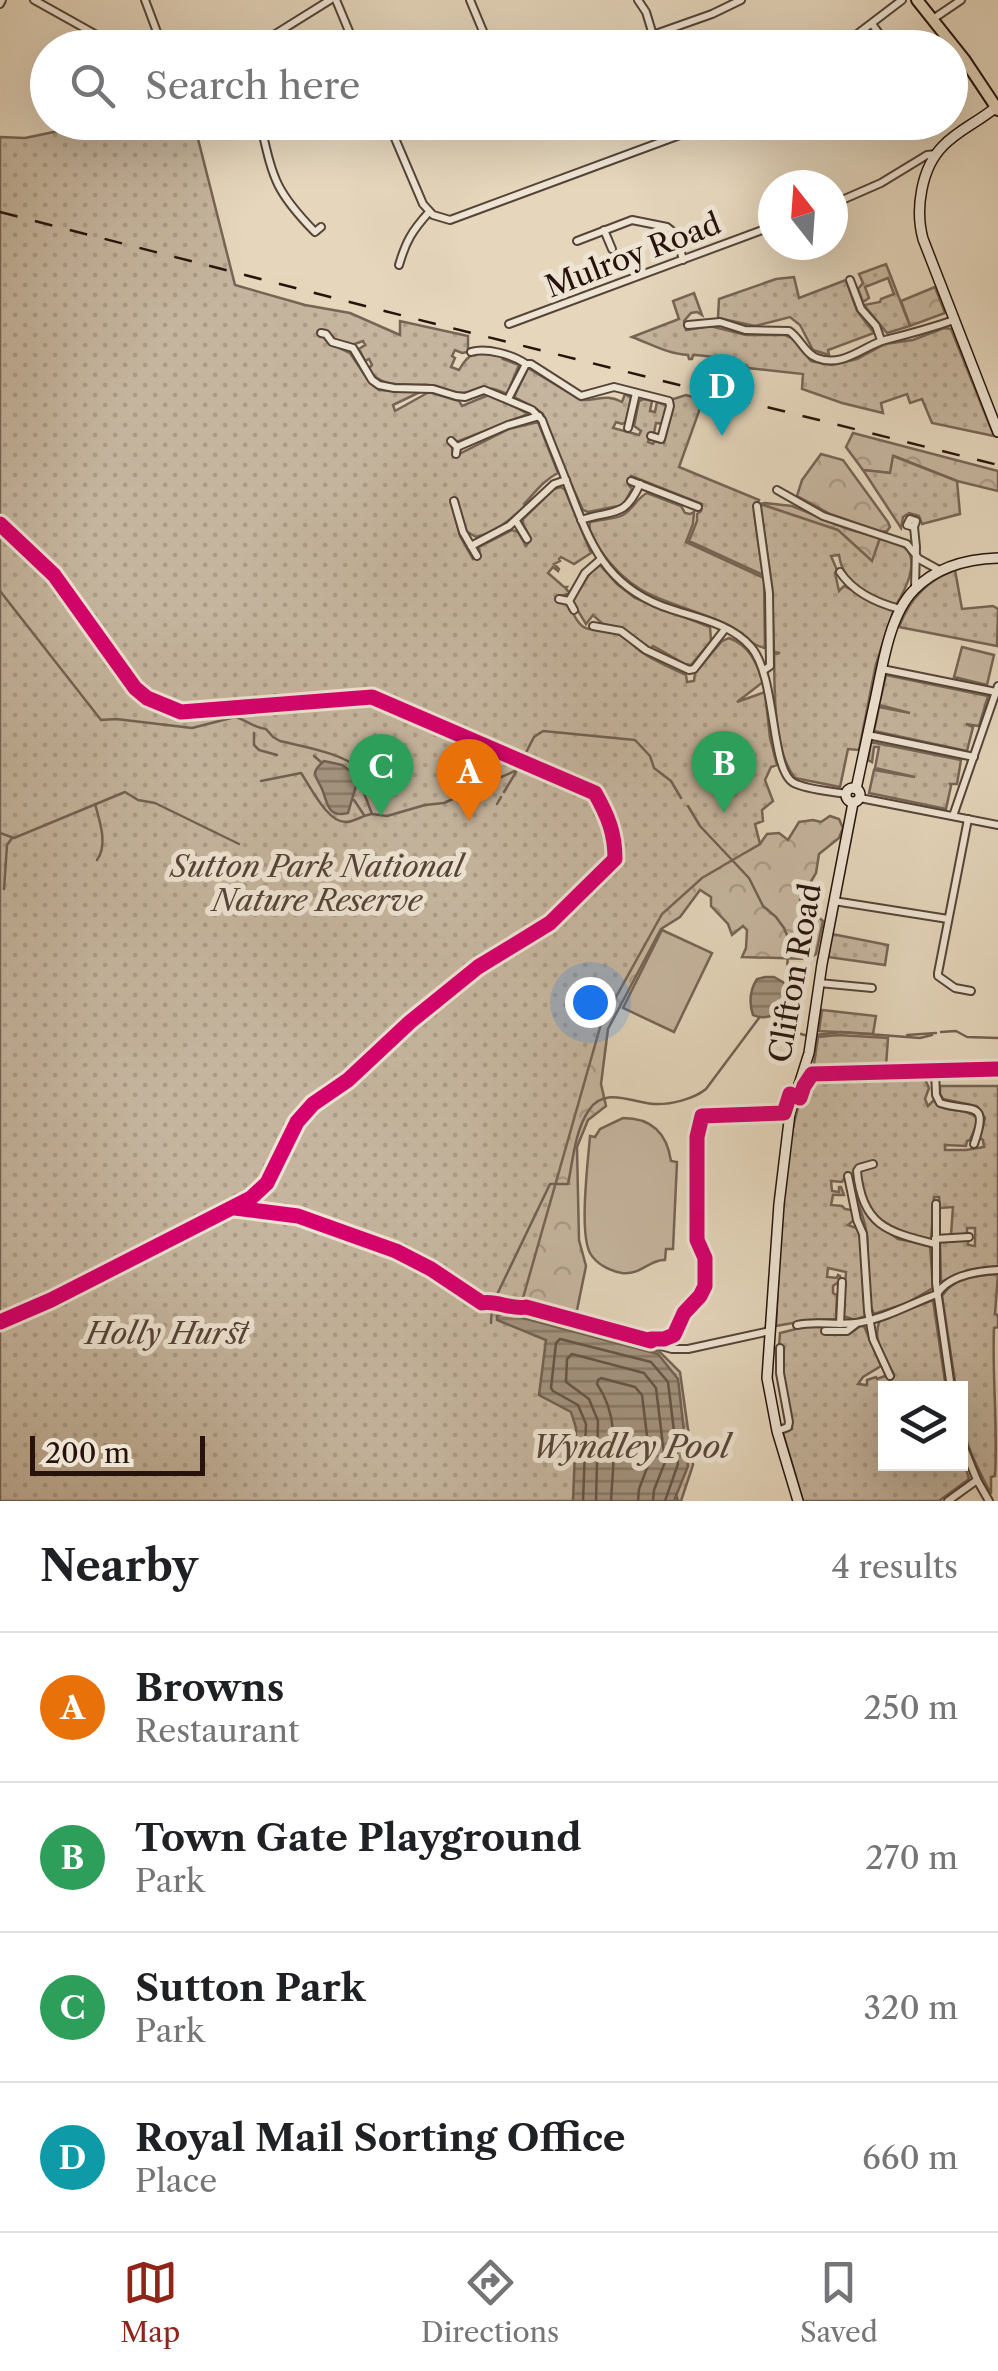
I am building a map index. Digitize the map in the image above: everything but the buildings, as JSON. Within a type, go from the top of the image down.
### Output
[{"type":"main road","points":[[917,0],[941,30]]},
{"type":"main road","points":[[968,66],[998,107]]},
{"type":"street","points":[[34,0],[88,30]]},
{"type":"street","points":[[146,0],[157,30]]},
{"type":"street","points":[[284,30],[333,0],[347,30]]},
{"type":"street","points":[[470,0],[482,30]]},
{"type":"street","points":[[638,0],[651,30]]},
{"type":"street","points":[[667,30],[741,0]]},
{"type":"street","points":[[864,30],[902,0]]},
{"type":"street","points":[[933,19],[961,0]]},
{"type":"street","points":[[872,24],[876,30]]},
{"type":"street","points":[[968,127],[998,107]]},
{"type":"street","points":[[264,140],[278,188],[315,232],[320,227]]},
{"type":"street","points":[[395,140],[423,204],[443,220],[457,219],[667,140]]},
{"type":"street","points":[[950,140],[936,154],[921,194],[920,228],[998,432]]},
{"type":"street","points":[[848,197],[936,154]]},
{"type":"street","points":[[399,265],[407,240],[429,212]]},
{"type":"street","points":[[576,241],[632,220],[667,227],[678,238],[683,260]]},
{"type":"street","points":[[604,230],[612,250]]},
{"type":"street","name":"Mulroy Road","points":[[510,324],[758,232]]},
{"type":"street","points":[[854,282],[861,309],[876,326],[881,341]]},
{"type":"street","points":[[693,321],[720,322],[750,330],[789,331],[820,359],[850,356],[881,341],[954,320]]},
{"type":"street","points":[[321,332],[332,342],[352,348],[378,385],[465,397],[484,390],[540,416],[600,559],[636,593],[725,629],[749,644],[760,658],[771,696],[775,736],[787,777],[796,784],[998,825]]},
{"type":"street","points":[[352,348],[361,343]]},
{"type":"street","points":[[471,352],[484,350],[531,364],[581,396],[614,387],[670,403],[661,439],[652,436]]},
{"type":"street","points":[[508,398],[526,364]]},
{"type":"street","points":[[628,428],[636,393]]},
{"type":"street","points":[[454,447],[540,416]]},
{"type":"street","points":[[471,546],[516,521],[554,484],[566,480]]},
{"type":"street","points":[[631,481],[693,507]]},
{"type":"street","points":[[581,520],[626,508],[640,484]]},
{"type":"street","points":[[778,490],[822,516],[907,544],[919,559],[940,571]]},
{"type":"street","points":[[454,501],[460,526],[477,556]]},
{"type":"street","points":[[758,506],[769,593],[770,666],[764,670]]},
{"type":"street","points":[[516,521],[527,539]]},
{"type":"street","points":[[914,527],[915,588]]},
{"type":"street","points":[[915,588],[940,571],[971,560],[998,558]]},
{"type":"street","points":[[569,600],[585,573],[600,559]]},
{"type":"street","points":[[840,572],[843,583],[900,609]]},
{"type":"street","name":"Clifton Road","points":[[798,1501],[767,1378],[778,1204],[790,1113],[813,1034],[833,901],[882,669],[900,609],[915,588]]},
{"type":"street","points":[[558,600],[569,600]]},
{"type":"street","points":[[569,600],[574,610]]},
{"type":"street","points":[[593,626],[621,631],[690,674],[725,629]]},
{"type":"street","points":[[882,669],[997,689],[953,816]]},
{"type":"street","points":[[868,735],[974,757]]},
{"type":"street","points":[[968,819],[938,976],[954,988],[971,991]]},
{"type":"street","points":[[833,901],[948,919]]},
{"type":"street","points":[[819,983],[872,988]]},
{"type":"street","points":[[804,1074],[998,1069]]},
{"type":"street","points":[[935,1070],[940,1103],[979,1114],[981,1122],[975,1144]]},
{"type":"street","points":[[873,1164],[857,1171],[860,1196],[866,1210],[886,1228],[903,1237],[935,1242],[971,1237]]},
{"type":"street","points":[[848,1176],[863,1234],[873,1340],[885,1373]]},
{"type":"street","points":[[936,1204],[937,1294],[950,1381]]},
{"type":"street","points":[[797,1324],[857,1324],[937,1294],[958,1278],[998,1270]]},
{"type":"street","points":[[839,1287],[840,1324]]},
{"type":"street","points":[[518,1308],[672,1349],[771,1331]]},
{"type":"street","points":[[825,1331],[848,1331],[857,1324]]},
{"type":"street","points":[[778,1432],[788,1428],[789,1422],[780,1373],[780,1348]]},
{"type":"street","points":[[968,1458],[988,1501]]},
{"type":"street","points":[[948,1501],[977,1480]]},
{"type":"green space","name":"Sutton Park National Nature Reserve","points":[[0,137],[198,140],[235,285],[350,313],[400,335],[400,321],[468,336],[468,352],[455,350],[452,356],[455,358],[451,367],[459,370],[477,353],[504,357],[519,365],[507,394],[491,388],[459,393],[436,386],[391,384],[368,369],[372,365],[359,349],[365,345],[363,341],[352,345],[324,335],[331,344],[350,353],[379,390],[420,392],[393,405],[395,411],[429,392],[459,401],[462,406],[491,394],[528,414],[456,442],[452,446],[453,457],[509,429],[538,422],[558,473],[539,487],[520,511],[496,529],[476,537],[464,530],[455,498],[451,500],[460,536],[473,559],[480,555],[479,547],[512,530],[518,532],[526,546],[531,539],[523,519],[561,487],[591,553],[574,564],[561,557],[554,564],[558,571],[553,567],[548,573],[567,587],[570,593],[556,600],[569,605],[579,623],[621,636],[648,656],[686,675],[687,682],[694,681],[695,673],[729,638],[747,650],[758,668],[763,682],[737,702],[765,692],[777,765],[771,767],[765,780],[773,801],[762,810],[763,821],[755,824],[760,844],[702,878],[662,914],[601,1024],[519,1312],[660,1352],[680,1372],[693,1465],[681,1501],[0,1501]]},
{"type":"green space","points":[[886,264],[910,326],[887,333],[864,305],[894,294],[888,278],[865,287],[869,298],[863,302],[858,289],[863,283],[859,274]]},
{"type":"green space","points":[[794,277],[799,298],[846,280],[857,311],[874,333],[828,350],[829,355],[813,350],[800,325],[790,317],[755,326],[718,318],[719,299],[776,279]]},
{"type":"green space","points":[[935,287],[945,313],[910,326],[901,301]]},
{"type":"green space","points":[[694,293],[702,315],[691,313],[684,321],[686,330],[710,326],[746,335],[785,335],[811,361],[832,365],[857,359],[885,344],[951,329],[994,436],[932,423],[922,399],[910,403],[907,394],[881,403],[883,413],[802,389],[803,374],[748,368],[714,357],[693,355],[689,359],[688,355],[632,337],[679,319],[673,301]]},
{"type":"green space","points":[[528,368],[581,400],[606,398],[622,402],[625,394],[631,398],[626,422],[616,422],[613,428],[639,435],[641,431],[634,426],[639,401],[652,401],[650,411],[655,412],[657,402],[668,406],[664,424],[656,423],[654,433],[650,433],[648,442],[653,444],[664,443],[673,408],[670,400],[686,395],[703,400],[679,467],[759,500],[754,512],[763,575],[689,541],[702,504],[631,476],[628,484],[632,489],[623,505],[583,510],[543,414],[514,397]]},
{"type":"green space","points":[[853,433],[998,471],[998,491],[957,481],[894,456],[891,473],[863,470],[846,447]]},
{"type":"green space","points":[[821,454],[843,460],[888,522],[887,531],[830,514],[797,496],[802,480]]},
{"type":"green space","points":[[893,456],[957,481],[960,514],[922,524],[919,516],[909,513],[903,517],[901,528],[863,470],[890,473]]},
{"type":"green space","points":[[647,493],[681,506],[685,513],[694,512],[686,542],[764,578],[765,648],[726,624],[643,591],[614,568],[597,547],[590,534],[590,522],[623,515]]},
{"type":"green space","points":[[760,504],[792,506],[880,538],[873,562],[838,530]]},
{"type":"green space","points":[[760,504],[838,530],[872,561],[880,538],[902,546],[910,554],[910,576],[896,605],[859,589],[846,574],[839,555],[831,556],[839,591],[844,586],[894,609],[876,664],[859,750],[848,749],[840,787],[795,778],[782,751],[774,684],[774,654],[780,653],[774,652],[772,587]]},
{"type":"green space","points":[[600,565],[635,598],[710,627],[711,641],[691,665],[653,646],[651,649],[630,634],[605,626],[593,615],[586,624],[572,601]]},
{"type":"green space","points":[[955,570],[962,609],[998,609],[997,646],[899,627],[920,592]]},
{"type":"green space","points":[[962,647],[994,655],[987,685],[954,677]]},
{"type":"green space","points":[[886,675],[988,696],[979,726],[966,724],[973,727],[967,751],[874,731],[879,707],[910,713],[879,705]]},
{"type":"green space","points":[[871,742],[961,760],[957,784],[950,784],[946,809],[869,793],[874,770],[915,777],[875,768],[879,747],[874,747],[872,762],[868,760]]},
{"type":"green space","points":[[830,816],[839,819],[843,828],[839,838],[819,854],[816,873],[800,900],[804,913],[823,921],[816,954],[809,959],[742,957],[747,930],[743,926],[732,935],[728,924],[711,906],[711,897],[700,890],[680,917],[661,929],[608,1029],[601,1084],[606,1106],[588,1120],[577,1147],[579,1240],[586,1266],[577,1310],[545,1309],[515,1297],[509,1244],[636,927],[704,867],[746,852],[760,844],[767,834],[779,833],[788,840],[799,822],[821,822]]},
{"type":"green space","points":[[662,930],[712,953],[674,1032],[623,1008]]},
{"type":"green space","points":[[832,934],[888,945],[885,965],[828,957]]},
{"type":"green space","points":[[822,1010],[876,1016],[873,1034],[819,1031]]},
{"type":"green space","points":[[818,1037],[888,1038],[886,1066],[817,1067],[814,1064]]},
{"type":"green space","points":[[923,1075],[929,1088],[925,1099],[928,1106],[934,1100],[938,1105],[977,1118],[966,1146],[945,1145],[945,1150],[984,1147],[980,1138],[985,1118],[977,1106],[943,1099],[940,1086],[998,1086],[998,1266],[968,1270],[941,1282],[940,1241],[968,1239],[968,1245],[975,1246],[975,1228],[967,1228],[967,1234],[951,1235],[953,1207],[940,1208],[939,1197],[934,1197],[931,1240],[881,1227],[898,1239],[930,1245],[933,1288],[907,1303],[874,1314],[868,1296],[866,1227],[846,1175],[842,1182],[831,1181],[832,1191],[839,1192],[841,1187],[844,1195],[833,1195],[831,1205],[852,1210],[854,1220],[848,1225],[859,1229],[865,1316],[855,1320],[843,1316],[846,1272],[828,1268],[827,1277],[840,1276],[833,1286],[837,1295],[836,1319],[776,1326],[788,1157],[802,1096],[813,1079]]},
{"type":"green space","points":[[623,1118],[650,1124],[666,1143],[671,1161],[677,1162],[673,1249],[666,1249],[665,1260],[629,1273],[613,1271],[596,1260],[590,1253],[585,1230],[590,1136],[595,1137],[600,1129]]},
{"type":"green space","points":[[998,1274],[998,1327],[994,1328],[996,1457],[991,1494],[968,1444],[968,1381],[955,1381],[942,1296],[959,1281]]},
{"type":"green space","points":[[933,1300],[945,1381],[878,1381],[878,1471],[967,1471],[969,1479],[939,1501],[803,1501],[783,1433],[792,1429],[780,1333],[808,1326],[830,1328],[833,1334],[864,1326],[881,1366],[858,1384],[867,1385],[867,1380],[894,1375],[878,1341],[880,1320]]},
{"type":"water","points":[[324,761],[342,765],[353,773],[356,786],[348,813],[336,813],[327,804],[315,775]]},
{"type":"water","points":[[765,977],[786,984],[787,1009],[762,1017],[753,1015],[751,997],[757,979]]},
{"type":"water","name":"Wyndley Pool","points":[[504,1313],[658,1354],[678,1379],[688,1466],[674,1501],[573,1501],[576,1428],[571,1412],[539,1395],[546,1340],[497,1320]]},
{"type":"waterway","points":[[0,591],[101,720],[192,728],[239,718],[266,729],[280,741],[327,753],[359,768],[366,776],[362,788],[372,814],[387,816],[444,803],[517,770],[534,737],[543,731],[635,740],[681,798]]},
{"type":"waterway","points":[[254,733],[254,745],[259,750],[277,755]]},
{"type":"waterway","points":[[314,756],[322,763]]},
{"type":"waterway","points":[[504,792],[516,772]]},
{"type":"waterway","points":[[261,781],[301,773],[333,817],[350,821],[372,814]]},
{"type":"waterway","points":[[0,833],[14,838],[125,792],[239,844]]},
{"type":"waterway","points":[[497,804],[501,797]]},
{"type":"waterway","points":[[354,800],[364,815]]},
{"type":"waterway","points":[[95,804],[103,840],[97,860]]},
{"type":"waterway","points":[[688,806],[700,826],[749,878],[763,906],[784,928],[789,940],[786,984]]},
{"type":"waterway","points":[[4,889],[7,845],[12,838]]},
{"type":"waterway","points":[[787,1009],[794,1032],[808,1036]]},
{"type":"waterway","points":[[491,1323],[492,1305],[550,1184],[568,1184],[578,1136],[589,1110],[611,1097],[660,1104],[701,1093],[759,1018]]},
{"type":"waterway","points":[[941,1032],[998,1038]]},
{"type":"waterway","points":[[907,1035],[936,1033]]},
{"type":"waterway","points":[[816,1035],[932,1035]]},
{"type":"waterway","points":[[676,1494],[678,1501]]},
{"type":"railway","points":[[0,212],[998,465]]},
{"type":"cycle path","points":[[0,524],[54,575],[135,688],[147,698],[181,712],[372,697],[595,793],[610,825],[615,859],[550,923],[478,967],[410,1022],[348,1080],[313,1104],[297,1122],[267,1183],[251,1198],[0,1322]]},
{"type":"cycle path","points":[[235,1208],[298,1216],[396,1251],[482,1303],[526,1307],[651,1341],[664,1339],[674,1335],[684,1313],[705,1286],[705,1258],[697,1240],[697,1137],[702,1116],[784,1113],[790,1094],[800,1098],[812,1074],[998,1069]]},
{"type":"place","name":"Royal Mail Sorting Office","points":[[722,436]]},
{"type":"place","name":"Town Gate Playground","points":[[724,813]]},
{"type":"place","name":"Sutton Park","points":[[381,816]]},
{"type":"place","name":"Browns","points":[[469,821]]},
{"type":"park label","name":"Holly Hurst","points":[[167,1333]]}]
